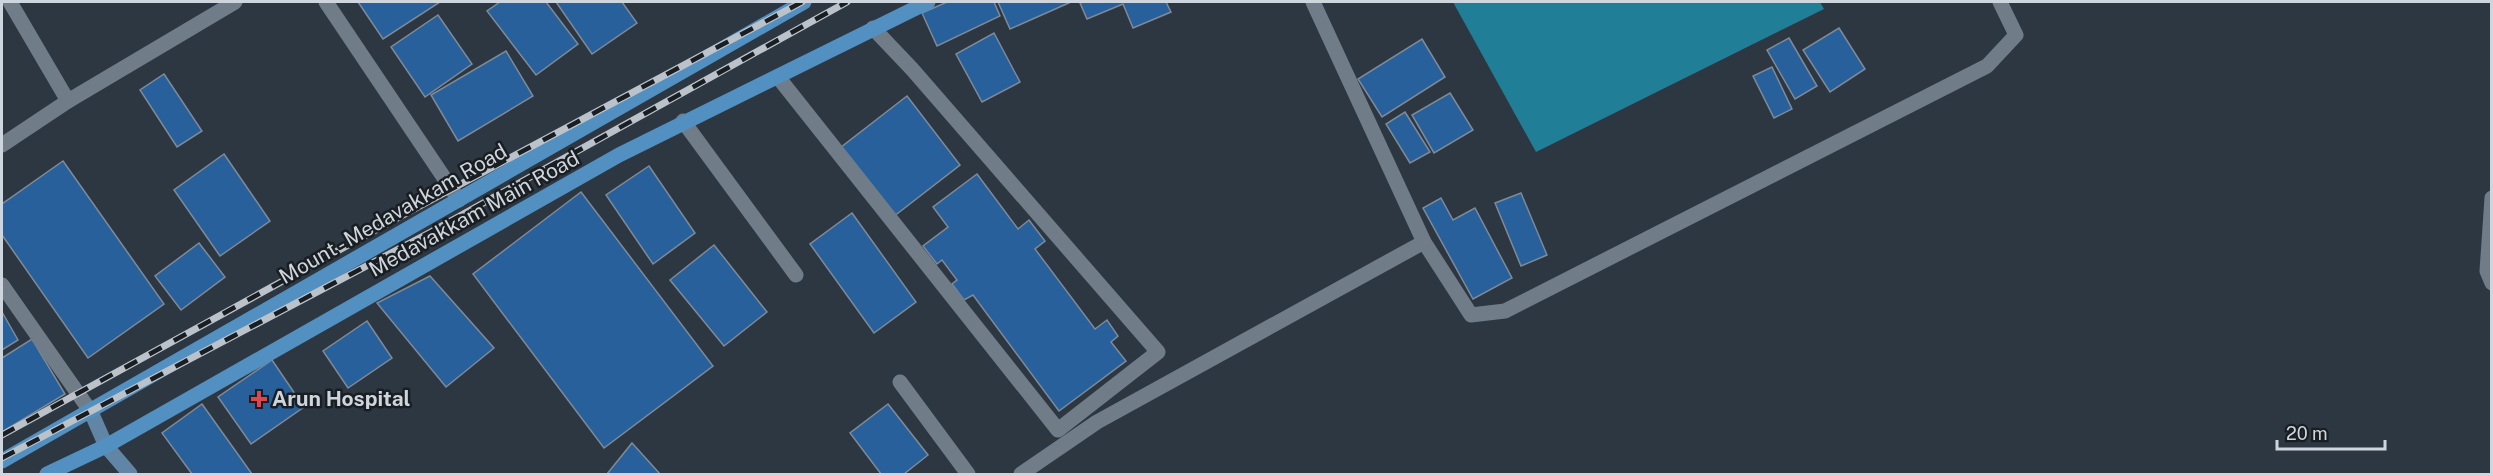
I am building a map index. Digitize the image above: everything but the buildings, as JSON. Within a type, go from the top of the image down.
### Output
[{"type":"main road","name":"Mount - Medavakkam Road","points":[[2,461],[804,2]]},
{"type":"main road","name":"Medavakkam Main Road","points":[[47,474],[106,446],[683,122],[928,2]]},
{"type":"street","points":[[10,2],[68,101]]},
{"type":"street","points":[[2,146],[68,101],[236,2]]},
{"type":"street","points":[[326,2],[459,200]]},
{"type":"street","points":[[1313,2],[1424,242],[1471,315],[1505,311],[1987,66],[2016,35],[2000,2]]},
{"type":"street","points":[[778,77],[1059,430],[1158,351],[912,69],[873,28]]},
{"type":"street","points":[[683,122],[796,275]]},
{"type":"street","points":[[2492,198],[2487,271],[2492,283]]},
{"type":"street","points":[[1021,474],[1097,422],[1424,242]]},
{"type":"street","points":[[2,285],[91,412],[106,446],[130,474]]},
{"type":"street","points":[[900,382],[968,474]]},
{"type":"water","points":[[1453,2],[1820,2],[1824,9],[1536,152]]},
{"type":"railway","points":[[2,435],[403,215],[802,2]]},
{"type":"railway","points":[[2,458],[429,233],[847,2]]},
{"type":"place","name":"Arun Hospital","points":[[259,399]]}]
